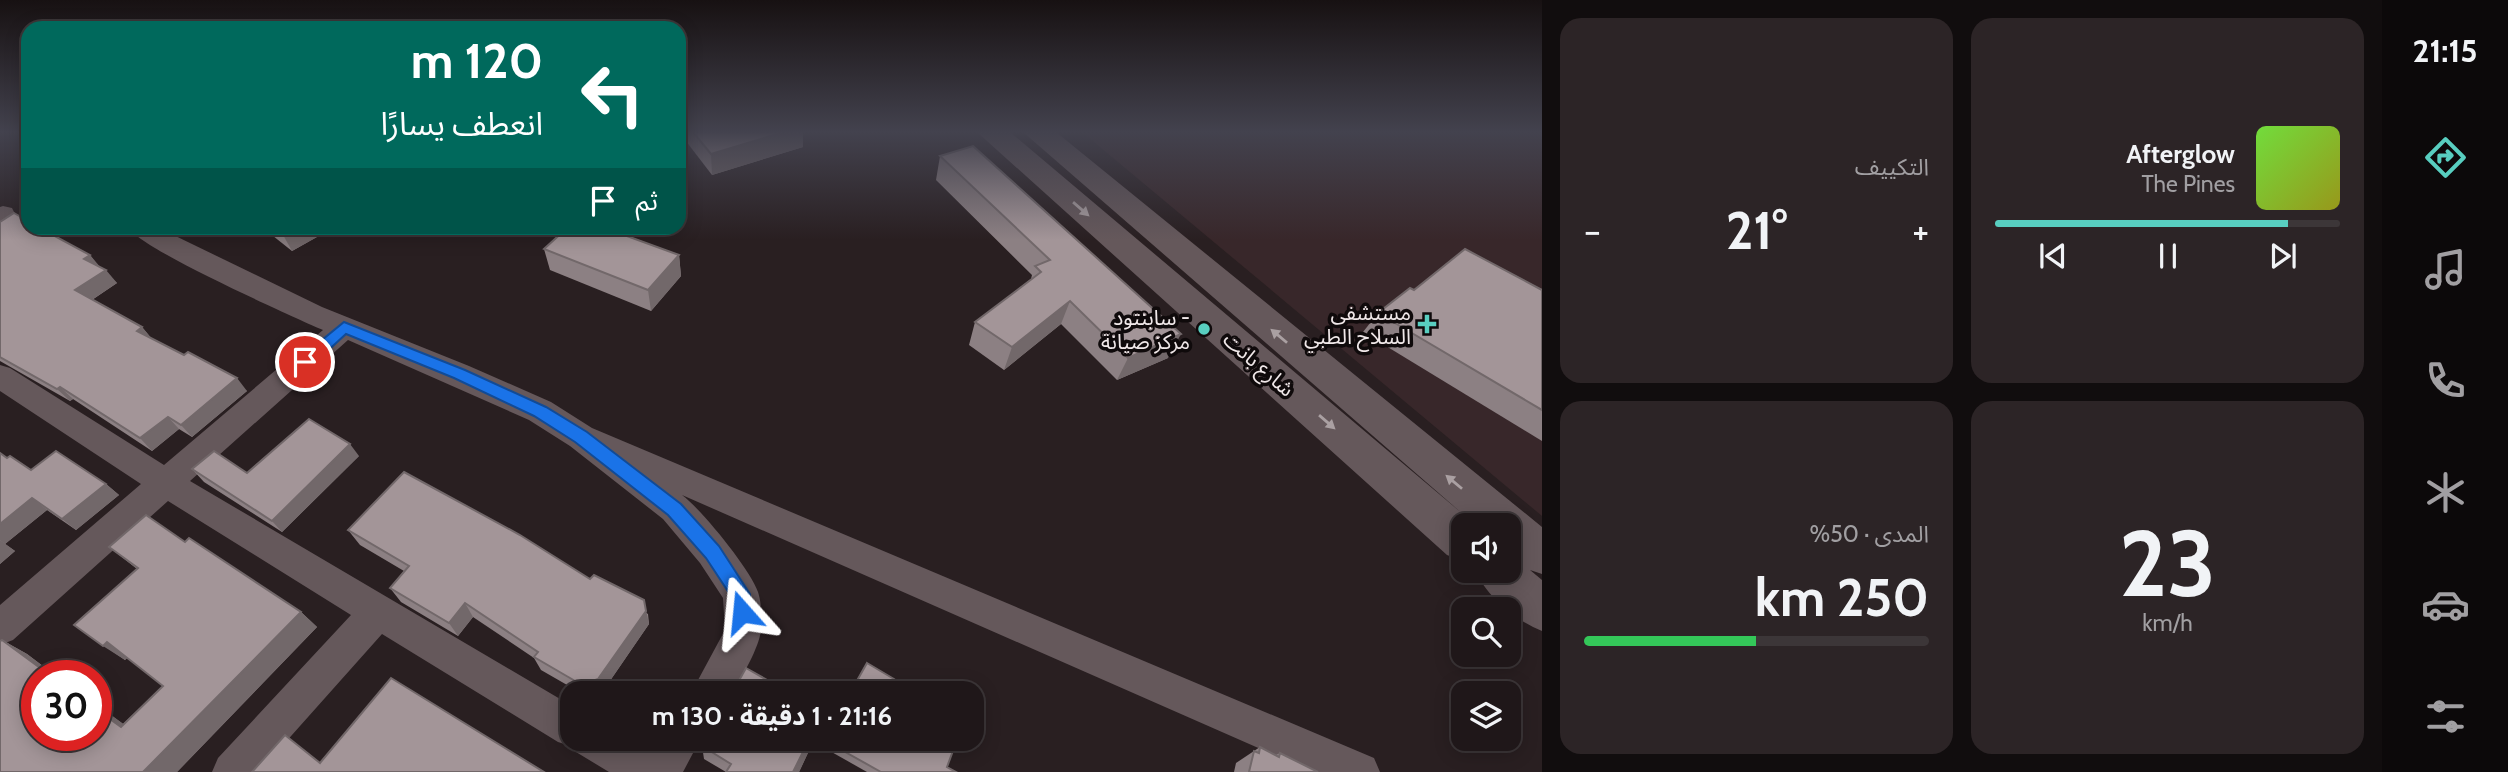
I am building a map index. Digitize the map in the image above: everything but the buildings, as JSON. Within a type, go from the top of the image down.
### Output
[{"type":"main road","name":"شارع بانت","points":[[1033,168],[1451,531]]},
{"type":"main road","name":"شارع بانت","points":[[1081,168],[1492,513]]},
{"type":"main road","name":"شارع بانت","points":[[1521,537],[1542,554]]},
{"type":"main road","points":[[1512,583],[1542,609]]},
{"type":"street","points":[[154,235],[225,273],[529,406],[581,437],[675,509],[712,552],[741,594],[743,630],[717,681]]},
{"type":"street","points":[[0,628],[344,327]]},
{"type":"street","points":[[4,383],[560,721]]},
{"type":"street","points":[[581,437],[1360,772]]},
{"type":"street","points":[[232,772],[377,612]]},
{"type":"street","points":[[660,772],[673,751]]},
{"type":"shaded area","name":"مستشفى السلاح الطبي","points":[[1125,168],[1542,168],[1542,516]]},
{"type":"place","name":"مستشفى السلاح الطبي","points":[[1427,324]]},
{"type":"place","name":"سابنتود - مركز صيانة","points":[[1204,329]]},
{"type":"route","points":[[305,362],[344,327],[459,374],[540,411],[581,437],[620,470],[675,509],[712,552],[741,594],[742,612]]}]
